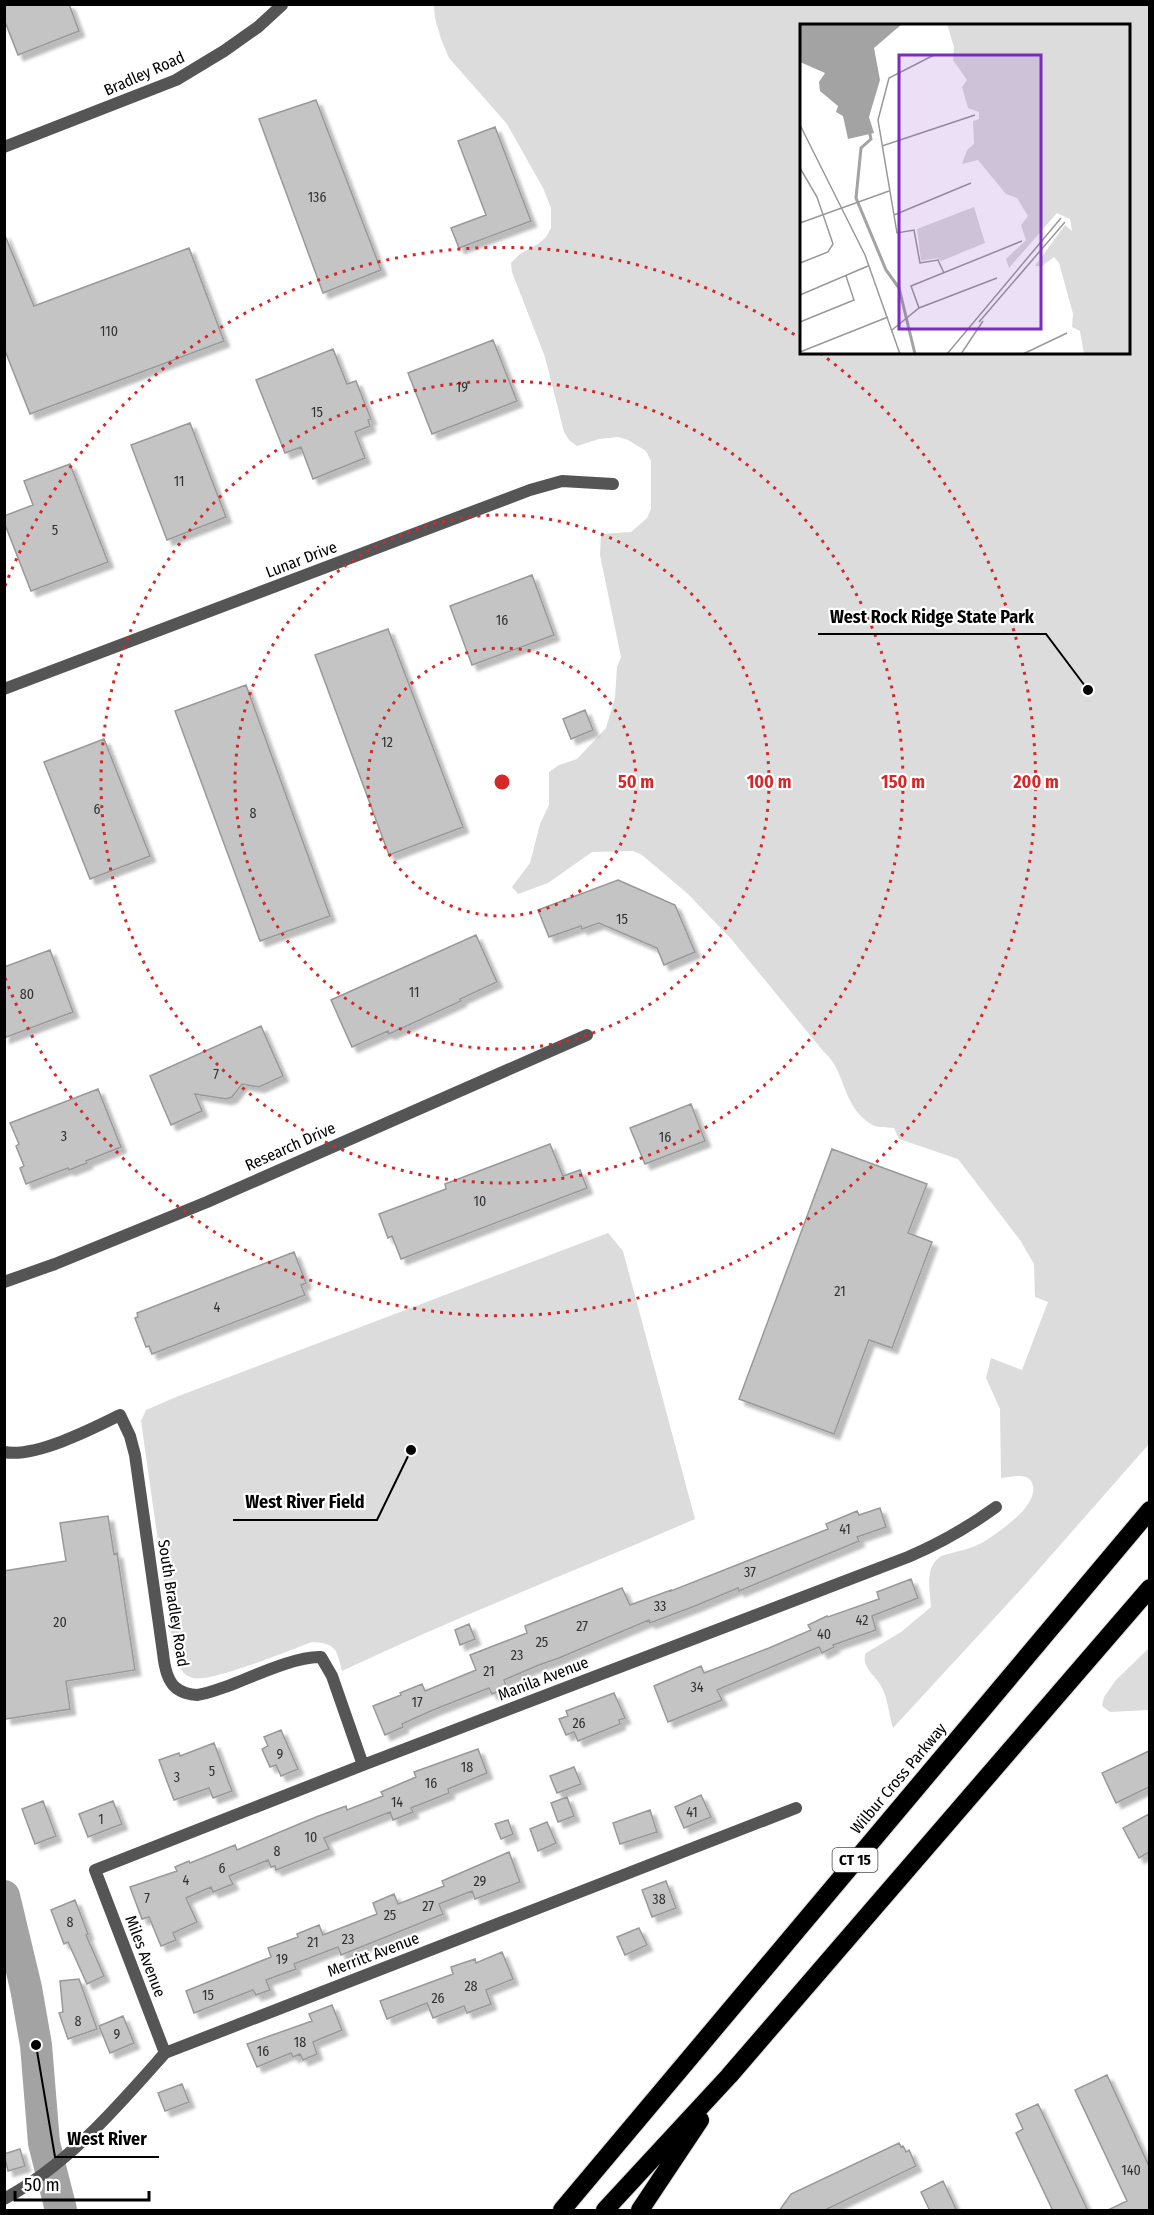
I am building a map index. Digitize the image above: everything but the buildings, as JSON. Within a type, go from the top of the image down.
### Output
[{"type":"highway","name":"Wilbur Cross Parkway","points":[[562,2211],[1149,1510]]},
{"type":"highway","name":"CT 15","points":[[605,2211],[729,2076],[1149,1588]]},
{"type":"highway","points":[[640,2211],[729,2076]]},
{"type":"street","name":"Bradley Road","points":[[4,147],[176,80],[242,39],[282,5]]},
{"type":"street","name":"Lunar Drive","points":[[4,689],[530,490],[562,481],[613,484]]},
{"type":"street","name":"Research Drive","points":[[4,1282],[55,1264],[207,1202],[586,1035]]},
{"type":"street","name":"South Bradley Road","points":[[4,1452],[23,1453],[35,1450],[120,1415],[130,1436],[135,1455],[165,1666],[174,1687],[197,1695],[312,1656],[321,1657],[332,1676],[363,1765]]},
{"type":"street","name":"Manila Avenue","points":[[95,1870],[908,1557],[944,1541],[996,1507]]},
{"type":"street","name":"Merritt Avenue","points":[[4,2199],[31,2184],[74,2148],[117,2107],[165,2053],[796,1808]]},
{"type":"street","name":"Miles Avenue","points":[[95,1870],[165,2053]]},
{"type":"shaded area","points":[[434,5],[1149,5],[1149,1444],[1025,1585],[893,1728],[883,1691],[865,1662],[866,1653],[901,1632],[931,1607],[930,1572],[941,1556],[975,1546],[992,1537],[1024,1510],[1033,1494],[1033,1486],[1028,1478],[1020,1476],[1001,1478],[1000,1409],[986,1378],[991,1358],[1022,1370],[1048,1302],[1035,1297],[1034,1264],[1020,1240],[958,1159],[899,1139],[894,1128],[873,1125],[861,1117],[854,1108],[831,1059],[732,940],[688,894],[642,855],[633,851],[592,852],[548,883],[518,894],[512,887],[530,863],[540,824],[549,805],[549,772],[559,765],[577,759],[606,728],[615,698],[617,667],[621,657],[600,555],[601,534],[631,532],[647,518],[651,509],[651,461],[646,451],[628,440],[618,437],[599,439],[577,446],[564,432],[545,357],[512,272],[511,263],[520,254],[546,237],[551,228],[551,208],[543,188],[507,124],[449,58],[441,39]]},
{"type":"shaded area","points":[[608,1233],[623,1251],[695,1519],[474,1612],[342,1671],[337,1653],[331,1646],[312,1642],[216,1676],[193,1678],[180,1669],[174,1654],[141,1421],[146,1410]]},
{"type":"shaded area","points":[[1149,1648],[1149,1710],[1110,1712],[1102,1706],[1104,1697],[1116,1680]]},
{"type":"waterway","points":[[4,1896],[26,1988],[36,2045],[44,2143],[61,2210]]},
{"type":"place","name":"West Rock Ridge State Park","points":[[1088,690]]},
{"type":"place","name":"West River Field","points":[[411,1450]]},
{"type":"place","name":"West River","points":[[36,2045]]}]
